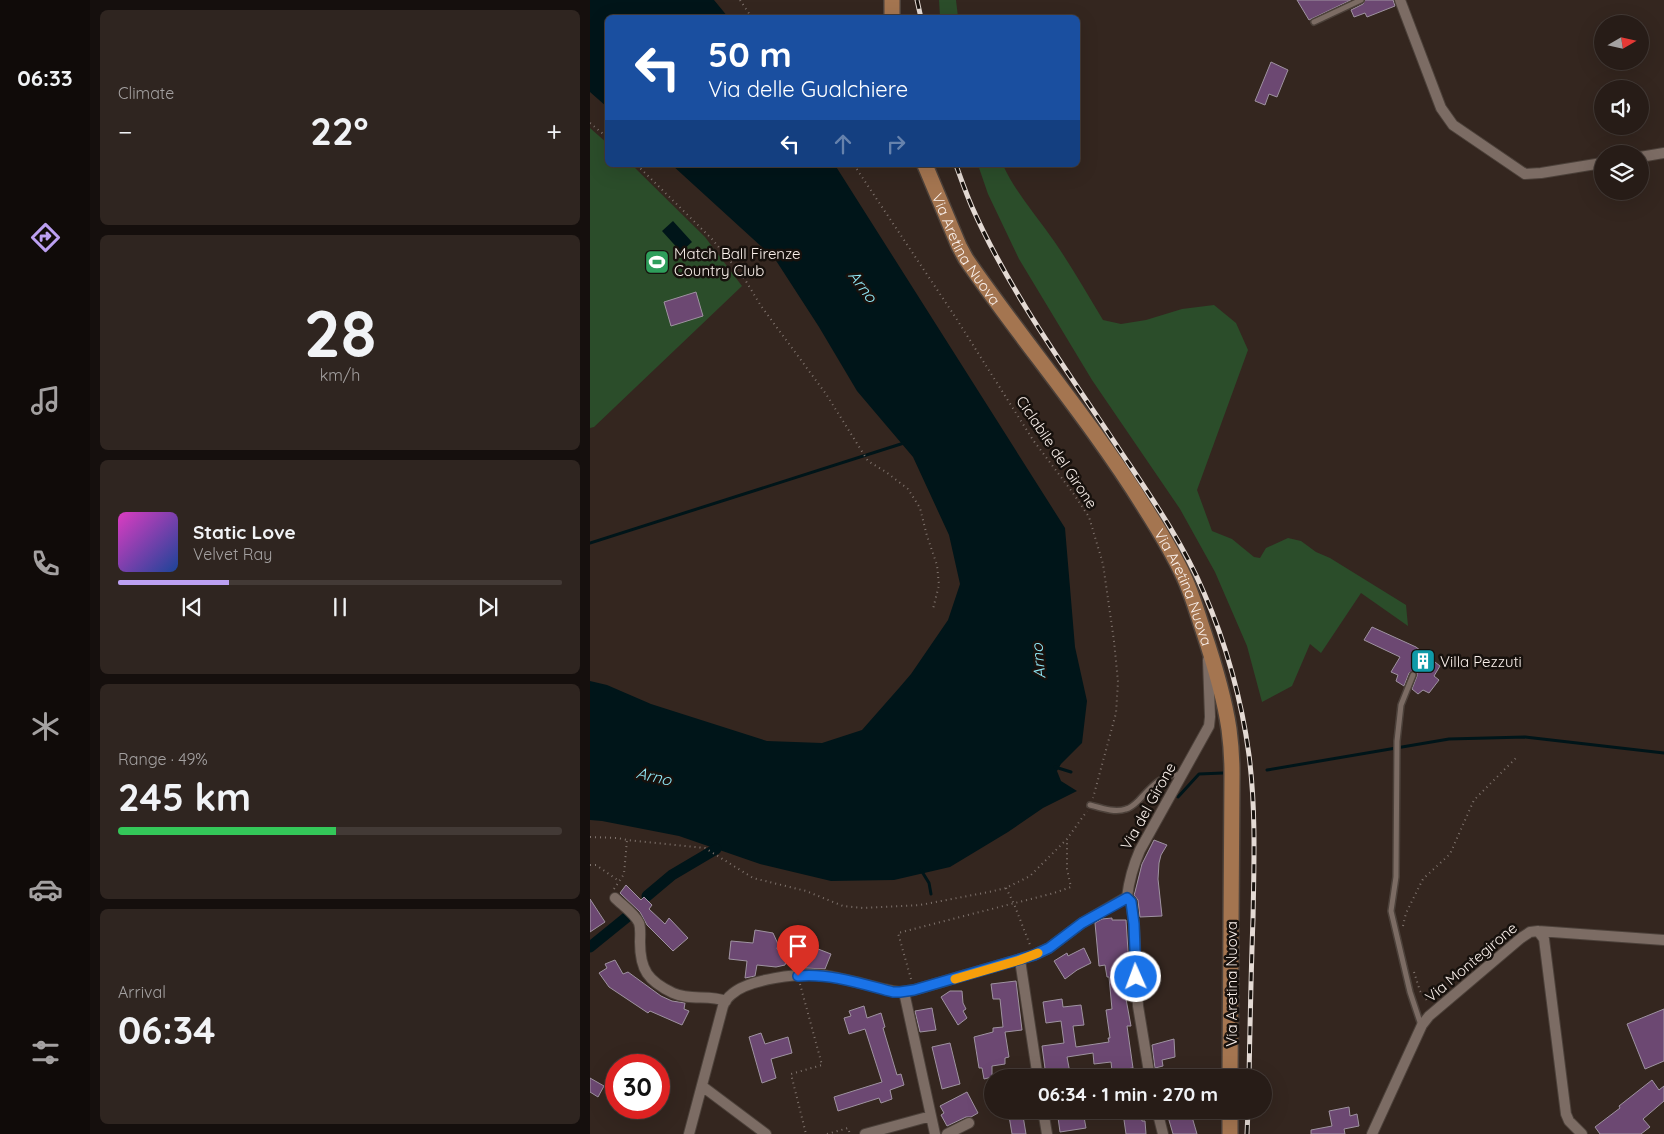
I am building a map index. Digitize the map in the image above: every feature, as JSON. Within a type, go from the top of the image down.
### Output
[{"type":"main road","points":[[892,0],[892,15]]},
{"type":"main road","name":"Via Aretina Nuova","points":[[926,167],[966,259],[1024,339],[1086,419],[1130,484],[1185,577],[1222,693],[1231,749],[1230,1069]]},
{"type":"main road","points":[[1230,1119],[1230,1134]]},
{"type":"street","points":[[1400,0],[1440,108],[1453,125],[1525,174],[1594,164]]},
{"type":"street","points":[[1649,156],[1664,153]]},
{"type":"street","name":"Via del Girone","points":[[1148,1069],[1138,1006],[1134,924],[1131,902],[1127,898],[1131,871],[1138,856],[1209,726],[1206,640]]},
{"type":"street","points":[[615,898],[638,921],[640,927],[640,957],[648,975],[659,985],[674,993],[726,1001]]},
{"type":"street","points":[[689,1134],[726,1001],[733,993],[752,984],[768,980],[822,975],[893,992],[904,992],[1020,960],[1049,948],[1082,923],[1127,898]]},
{"type":"street","points":[[1538,931],[1544,939],[1566,1114],[1569,1121],[1582,1134]]},
{"type":"street","name":"Via Montegirone","points":[[1372,1134],[1422,1025],[1530,932],[1664,940]]},
{"type":"street","points":[[1020,960],[1037,1069]]},
{"type":"street","points":[[904,992],[935,1134]]},
{"type":"street","points":[[702,1086],[766,1134]]},
{"type":"street","points":[[865,1134],[931,1116]]},
{"type":"street","points":[[1044,1119],[1047,1134]]},
{"type":"street","points":[[1159,1119],[1163,1134]]},
{"type":"street","points":[[947,1134],[969,1123]]},
{"type":"lane","points":[[1314,22],[1361,0]]},
{"type":"lane","points":[[1413,675],[1402,705],[1396,741],[1396,878],[1391,911],[1410,992],[1422,1025]]},
{"type":"lane","points":[[1090,805],[1125,810],[1133,806],[1165,776],[1172,774],[1182,776]]},
{"type":"path","points":[[740,0],[750,15]]},
{"type":"path","points":[[590,122],[605,135]]},
{"type":"path","points":[[639,167],[712,239],[744,278],[761,306],[826,394],[868,461],[908,489],[920,508],[937,565],[939,585],[933,609]]},
{"type":"path","name":"Ciclabile del Girone","points":[[590,838],[618,838],[705,848],[753,878],[806,891],[843,906],[863,908],[920,905],[1006,888],[1036,872],[1067,839],[1090,805],[1116,713],[1118,682],[1103,564],[1089,517],[1074,493],[1033,440],[954,315],[855,167]]},
{"type":"path","points":[[1402,927],[1406,913],[1423,879],[1450,854],[1474,800],[1518,756]]},
{"type":"path","points":[[913,985],[898,933],[1014,904],[1070,887],[1067,869],[1067,839]]},
{"type":"path","points":[[615,898],[613,894],[614,889],[624,870],[627,840]]},
{"type":"path","points":[[590,864],[596,865],[619,881]]},
{"type":"path","points":[[1006,888],[1032,951]]},
{"type":"path","points":[[1414,972],[1420,991],[1436,1011]]},
{"type":"path","points":[[798,976],[822,1065],[791,1074],[806,1134]]},
{"type":"path","points":[[827,1134],[848,1128],[850,1134]]},
{"type":"green space","points":[[939,0],[956,0],[958,15],[940,15]]},
{"type":"green space","name":"Match Ball Firenze Country Club","points":[[590,128],[605,141],[605,167],[634,167],[705,237],[742,286],[594,427],[590,428]]},
{"type":"green space","points":[[979,167],[1004,167],[1020,194],[1067,261],[1103,320],[1121,324],[1146,320],[1182,309],[1214,305],[1236,323],[1248,350],[1197,490],[1212,531],[1232,539],[1254,557],[1260,558],[1266,548],[1288,538],[1301,541],[1316,552],[1330,558],[1406,605],[1408,626],[1361,593],[1321,653],[1310,644],[1292,686],[1262,702],[1247,646],[1215,572],[1180,509],[1092,380],[1019,259],[988,194]]},
{"type":"water","points":[[590,0],[714,0],[726,15],[605,15],[605,105],[590,92]]},
{"type":"water","name":"Arno","points":[[674,167],[836,167],[1065,528],[1075,647],[1087,701],[1082,743],[1061,764],[1057,771],[1061,781],[1077,791],[1043,808],[1008,832],[950,867],[894,880],[831,881],[760,864],[679,836],[590,820],[590,681],[607,685],[651,704],[767,741],[822,743],[862,730],[899,688],[911,674],[948,620],[960,584],[949,535],[913,457],[857,391],[775,259]]},
{"type":"water","points":[[673,221],[692,242],[681,252],[662,231]]},
{"type":"building","points":[[1297,0],[1351,0],[1309,20]]},
{"type":"building","points":[[1365,0],[1393,0],[1395,6],[1367,17],[1365,13],[1354,17],[1351,10],[1363,4]]},
{"type":"building","points":[[1271,62],[1288,70],[1277,97],[1269,94],[1265,105],[1255,101]]},
{"type":"building","points":[[696,292],[703,316],[671,326],[664,302]]},
{"type":"building","name":"Villa Pezzuti","points":[[1372,627],[1416,647],[1440,666],[1434,676],[1439,680],[1429,693],[1423,690],[1418,694],[1412,689],[1417,676],[1417,673],[1414,671],[1409,673],[1404,686],[1396,681],[1398,675],[1391,672],[1400,657],[1364,640]]},
{"type":"building","points":[[1154,840],[1167,845],[1159,863],[1158,879],[1162,916],[1140,917],[1138,900],[1134,895],[1142,864]]},
{"type":"building","points":[[626,885],[641,900],[644,897],[652,905],[649,909],[665,924],[669,918],[688,938],[673,951],[647,925],[640,912],[620,893]]},
{"type":"building","points":[[590,899],[605,922],[590,932]]},
{"type":"building","points":[[1102,919],[1126,920],[1131,998],[1126,999],[1131,1026],[1127,1026],[1133,1068],[1112,1069],[1111,1062],[1094,1064],[1093,1053],[1067,1057],[1069,1069],[1045,1069],[1042,1046],[1064,1043],[1061,1021],[1046,1023],[1043,1002],[1062,999],[1063,1007],[1081,1005],[1084,1025],[1073,1026],[1076,1047],[1109,1042],[1106,1010],[1112,1009],[1109,977],[1107,977],[1105,965],[1099,966],[1095,923]]},
{"type":"building","points":[[755,930],[773,933],[778,944],[777,949],[781,951],[786,961],[785,965],[776,967],[757,965],[755,976],[745,978],[747,961],[729,959],[731,941],[753,943]]},
{"type":"building","points":[[800,931],[816,936],[813,947],[831,954],[825,969],[804,968],[797,965],[803,945],[797,943]]},
{"type":"building","points":[[1084,948],[1091,963],[1065,979],[1054,961],[1067,953],[1068,956]]},
{"type":"building","points":[[615,960],[623,974],[628,972],[661,996],[672,1001],[685,1003],[684,1009],[689,1011],[682,1025],[650,1011],[648,1013],[609,987],[599,973],[607,968],[605,964]]},
{"type":"building","points":[[1016,981],[1022,1030],[1005,1032],[1009,1057],[1005,1058],[1005,1064],[992,1066],[992,1069],[984,1069],[984,1079],[982,1068],[979,1068],[974,1037],[993,1032],[993,1028],[1003,1027],[1000,999],[993,999],[991,984]]},
{"type":"building","points":[[950,991],[962,991],[963,1003],[966,1009],[963,1011],[967,1018],[958,1025],[941,997]]},
{"type":"building","points":[[864,1006],[867,1018],[881,1013],[885,1027],[883,1028],[897,1075],[901,1074],[904,1085],[890,1090],[892,1099],[881,1103],[879,1098],[838,1111],[834,1097],[882,1082],[865,1029],[849,1034],[844,1018],[851,1016],[849,1011]]},
{"type":"building","points":[[932,1008],[936,1030],[920,1032],[915,1011]]},
{"type":"building","points":[[1664,1009],[1664,1061],[1645,1069],[1627,1024]]},
{"type":"building","points":[[761,1033],[765,1044],[788,1037],[792,1053],[771,1059],[776,1078],[762,1083],[749,1037]]},
{"type":"building","points":[[1174,1039],[1175,1057],[1162,1060],[1163,1066],[1155,1068],[1152,1045]]},
{"type":"building","points":[[950,1043],[960,1084],[942,1089],[932,1047]]},
{"type":"building","points":[[590,1078],[604,1086],[598,1097],[590,1092]]},
{"type":"building","points":[[1652,1080],[1659,1090],[1664,1086],[1664,1101],[1643,1119],[1650,1127],[1641,1134],[1600,1134],[1595,1127]]},
{"type":"building","points":[[967,1092],[978,1113],[947,1126],[941,1115],[944,1113],[940,1106]]},
{"type":"building","points":[[1349,1107],[1350,1116],[1357,1114],[1359,1126],[1344,1129],[1345,1134],[1311,1134],[1311,1130],[1332,1126],[1329,1111]]},
{"type":"building","points":[[1010,1119],[1024,1119],[1026,1134],[1012,1134]]},
{"type":"building","points":[[1058,1119],[1084,1119],[1086,1128],[1060,1132]]},
{"type":"building","points":[[1124,1119],[1142,1119],[1142,1121],[1145,1121],[1146,1134],[1126,1134]]},
{"type":"building","points":[[1169,1119],[1193,1119],[1197,1134],[1173,1134]]},
{"type":"waterway","points":[[590,543],[904,443]]},
{"type":"waterway","points":[[1267,770],[1449,739],[1525,737],[1664,753]]},
{"type":"waterway","points":[[1055,767],[1071,772]]},
{"type":"waterway","points":[[1178,797],[1199,774],[1223,773]]},
{"type":"waterway","points":[[647,896],[672,875],[716,849]]},
{"type":"waterway","points":[[921,870],[929,883],[931,894]]},
{"type":"waterway","points":[[590,947],[627,917]]},
{"type":"railway","points":[[917,0],[920,15]]},
{"type":"railway","points":[[957,167],[987,239],[1022,301],[1155,503],[1196,574],[1226,652],[1246,735],[1253,796],[1254,878],[1249,1069]]},
{"type":"railway","points":[[1247,1134],[1248,1119]]},
{"type":"slow traffic","points":[[955,979],[1038,953]]},
{"type":"place","name":"Match Ball Firenze Country Club","points":[[657,262]]},
{"type":"place","name":"Villa Pezzuti","points":[[1423,661]]},
{"type":"route","points":[[798,976],[826,976],[893,992],[914,990],[1034,955],[1049,948],[1082,923],[1127,898],[1131,902],[1134,924],[1136,977]]}]
